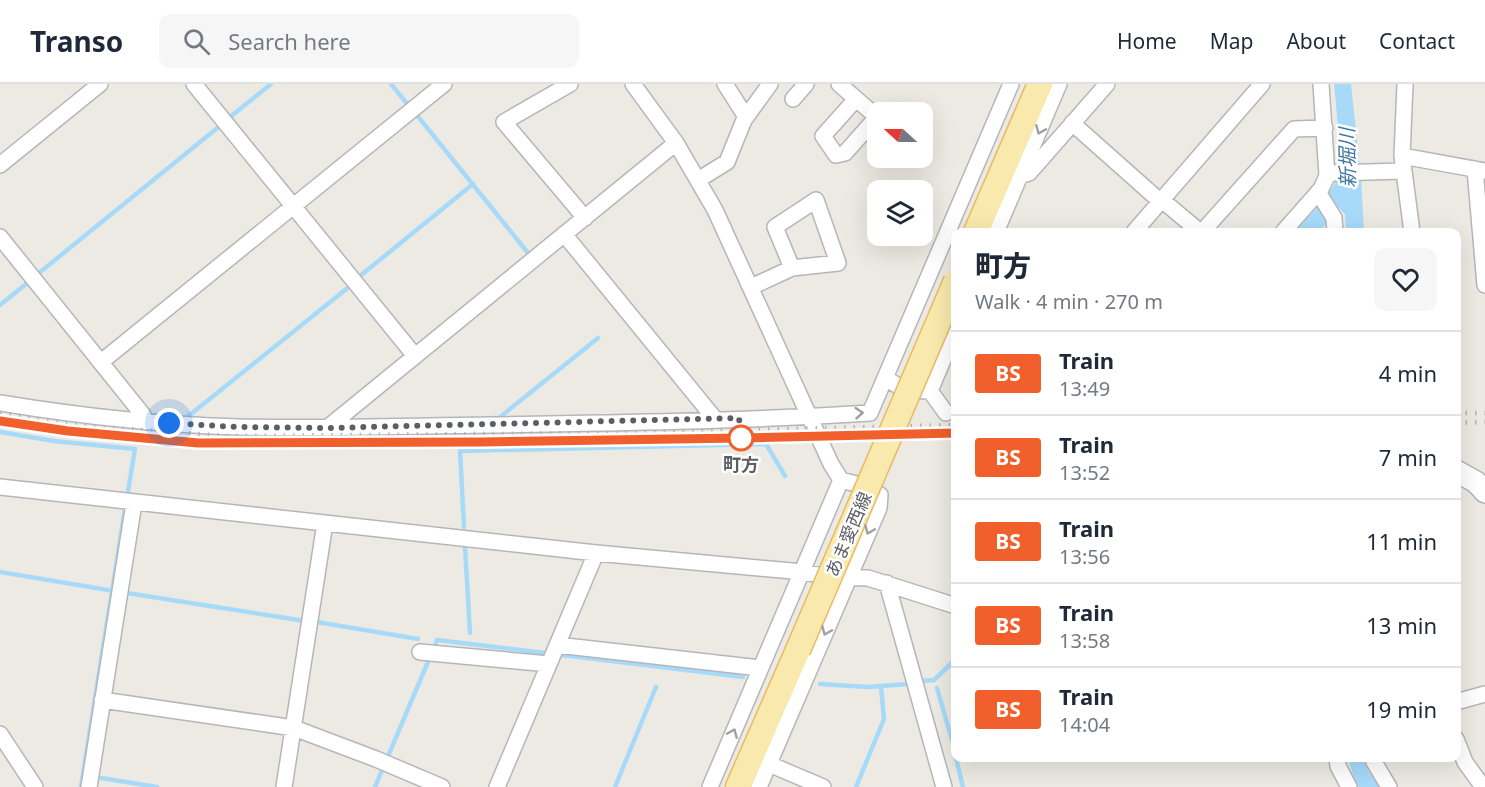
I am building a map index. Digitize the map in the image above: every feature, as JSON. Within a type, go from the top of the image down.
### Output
[{"type":"main road","points":[[985,226],[1040,84]]},
{"type":"main road","name":"あま愛西線","points":[[738,787],[951,293]]},
{"type":"street","points":[[0,165],[100,84]]},
{"type":"street","points":[[194,84],[415,356]]},
{"type":"street","points":[[101,362],[444,84]]},
{"type":"street","points":[[570,84],[504,122],[585,218]]},
{"type":"street","points":[[633,84],[676,143],[715,210],[831,464],[841,480],[868,487],[880,495],[879,508],[759,787]]},
{"type":"street","points":[[725,84],[746,117]]},
{"type":"street","points":[[698,180],[727,162],[746,117],[770,84]]},
{"type":"street","points":[[793,99],[807,84]]},
{"type":"street","points":[[839,84],[856,99]]},
{"type":"street","points":[[0,404],[146,422],[238,427],[327,428],[810,417],[870,413],[1011,84]]},
{"type":"street","points":[[985,226],[1020,176],[1059,84]]},
{"type":"street","points":[[1020,176],[1029,172],[1107,84]]},
{"type":"street","points":[[1138,228],[1262,84]]},
{"type":"street","points":[[1287,228],[1320,194],[1330,175],[1321,84]]},
{"type":"street","points":[[1406,84],[1403,163],[1411,228]]},
{"type":"street","points":[[1049,107],[1196,228]]},
{"type":"street","points":[[1205,228],[1294,129],[1325,128]]},
{"type":"street","points":[[327,428],[676,143]]},
{"type":"street","points":[[1330,175],[1370,172],[1403,163],[1480,170],[1485,285]]},
{"type":"street","points":[[1320,194],[1334,225]]},
{"type":"street","points":[[751,287],[792,268],[838,262],[816,200],[775,226],[792,268]]},
{"type":"street","points":[[564,234],[715,419]]},
{"type":"street","points":[[0,237],[143,415],[146,422]]},
{"type":"street","points":[[922,291],[951,303]]},
{"type":"street","points":[[930,390],[951,342]]},
{"type":"street","points":[[885,378],[905,390],[930,390]]},
{"type":"street","points":[[930,390],[946,413]]},
{"type":"street","points":[[1461,474],[1476,482],[1485,492]]},
{"type":"street","points":[[710,787],[841,480]]},
{"type":"street","points":[[0,487],[596,553],[868,578],[951,604]]},
{"type":"street","points":[[89,787],[134,503]]},
{"type":"street","points":[[284,787],[325,523]]},
{"type":"street","points":[[497,787],[596,553]]},
{"type":"street","points":[[887,584],[944,787]]},
{"type":"street","points":[[428,653],[553,655],[760,668]]},
{"type":"street","points":[[1461,701],[1485,694]]},
{"type":"street","points":[[102,700],[294,729],[376,759],[442,787]]},
{"type":"street","points":[[0,734],[35,787]]},
{"type":"street","points":[[1461,752],[1465,762],[1483,787]]},
{"type":"street","points":[[1338,762],[1349,787]]},
{"type":"street","points":[[1374,762],[1389,787]]},
{"type":"street","points":[[769,764],[823,787]]},
{"type":"water","name":"新堀川","points":[[1334,84],[1351,84],[1364,228],[1346,228],[1345,214],[1339,208],[1335,208],[1330,220],[1323,228],[1299,228],[1325,199],[1337,177],[1339,145]]},
{"type":"water","points":[[1349,762],[1364,762],[1379,787],[1359,787]]},
{"type":"waterway","points":[[230,117],[271,84]]},
{"type":"waterway","points":[[391,84],[408,105]]},
{"type":"waterway","points":[[416,114],[528,253]]},
{"type":"waterway","points":[[39,273],[221,125]]},
{"type":"waterway","points":[[360,276],[473,184]]},
{"type":"waterway","points":[[0,305],[30,281]]},
{"type":"waterway","points":[[186,418],[350,286]]},
{"type":"waterway","points":[[494,418],[499,418],[598,338]]},
{"type":"waterway","points":[[0,432],[54,441],[135,449],[128,491]]},
{"type":"waterway","points":[[464,527],[460,451],[766,444],[785,476]]},
{"type":"waterway","points":[[81,787],[125,509]]},
{"type":"waterway","points":[[465,547],[470,633]]},
{"type":"waterway","points":[[0,572],[108,590]]},
{"type":"waterway","points":[[127,593],[305,621]]},
{"type":"waterway","points":[[317,622],[418,639]]},
{"type":"waterway","points":[[434,649],[437,640],[743,677]]},
{"type":"waterway","points":[[375,787],[430,657]]},
{"type":"waterway","points":[[922,681],[934,680],[951,664]]},
{"type":"waterway","points":[[820,684],[868,687],[908,684]]},
{"type":"waterway","points":[[856,787],[884,719],[881,686]]},
{"type":"waterway","points":[[615,787],[656,687]]},
{"type":"waterway","points":[[937,688],[951,737]]},
{"type":"waterway","points":[[957,762],[963,787]]},
{"type":"waterway","points":[[95,777],[157,787]]},
{"type":"railway","points":[[0,413],[73,425],[227,436],[619,433],[951,425]]},
{"type":"railway","points":[[1461,413],[1485,413]]},
{"type":"railway","points":[[1461,423],[1485,422]]},
{"type":"train","name":"BS","points":[[0,421],[68,431],[198,443],[483,442],[951,433]]},
{"type":"place","name":"町方","points":[[741,438]]},
{"type":"route","points":[[169,423],[238,427],[327,428],[739,418],[741,438]]}]
